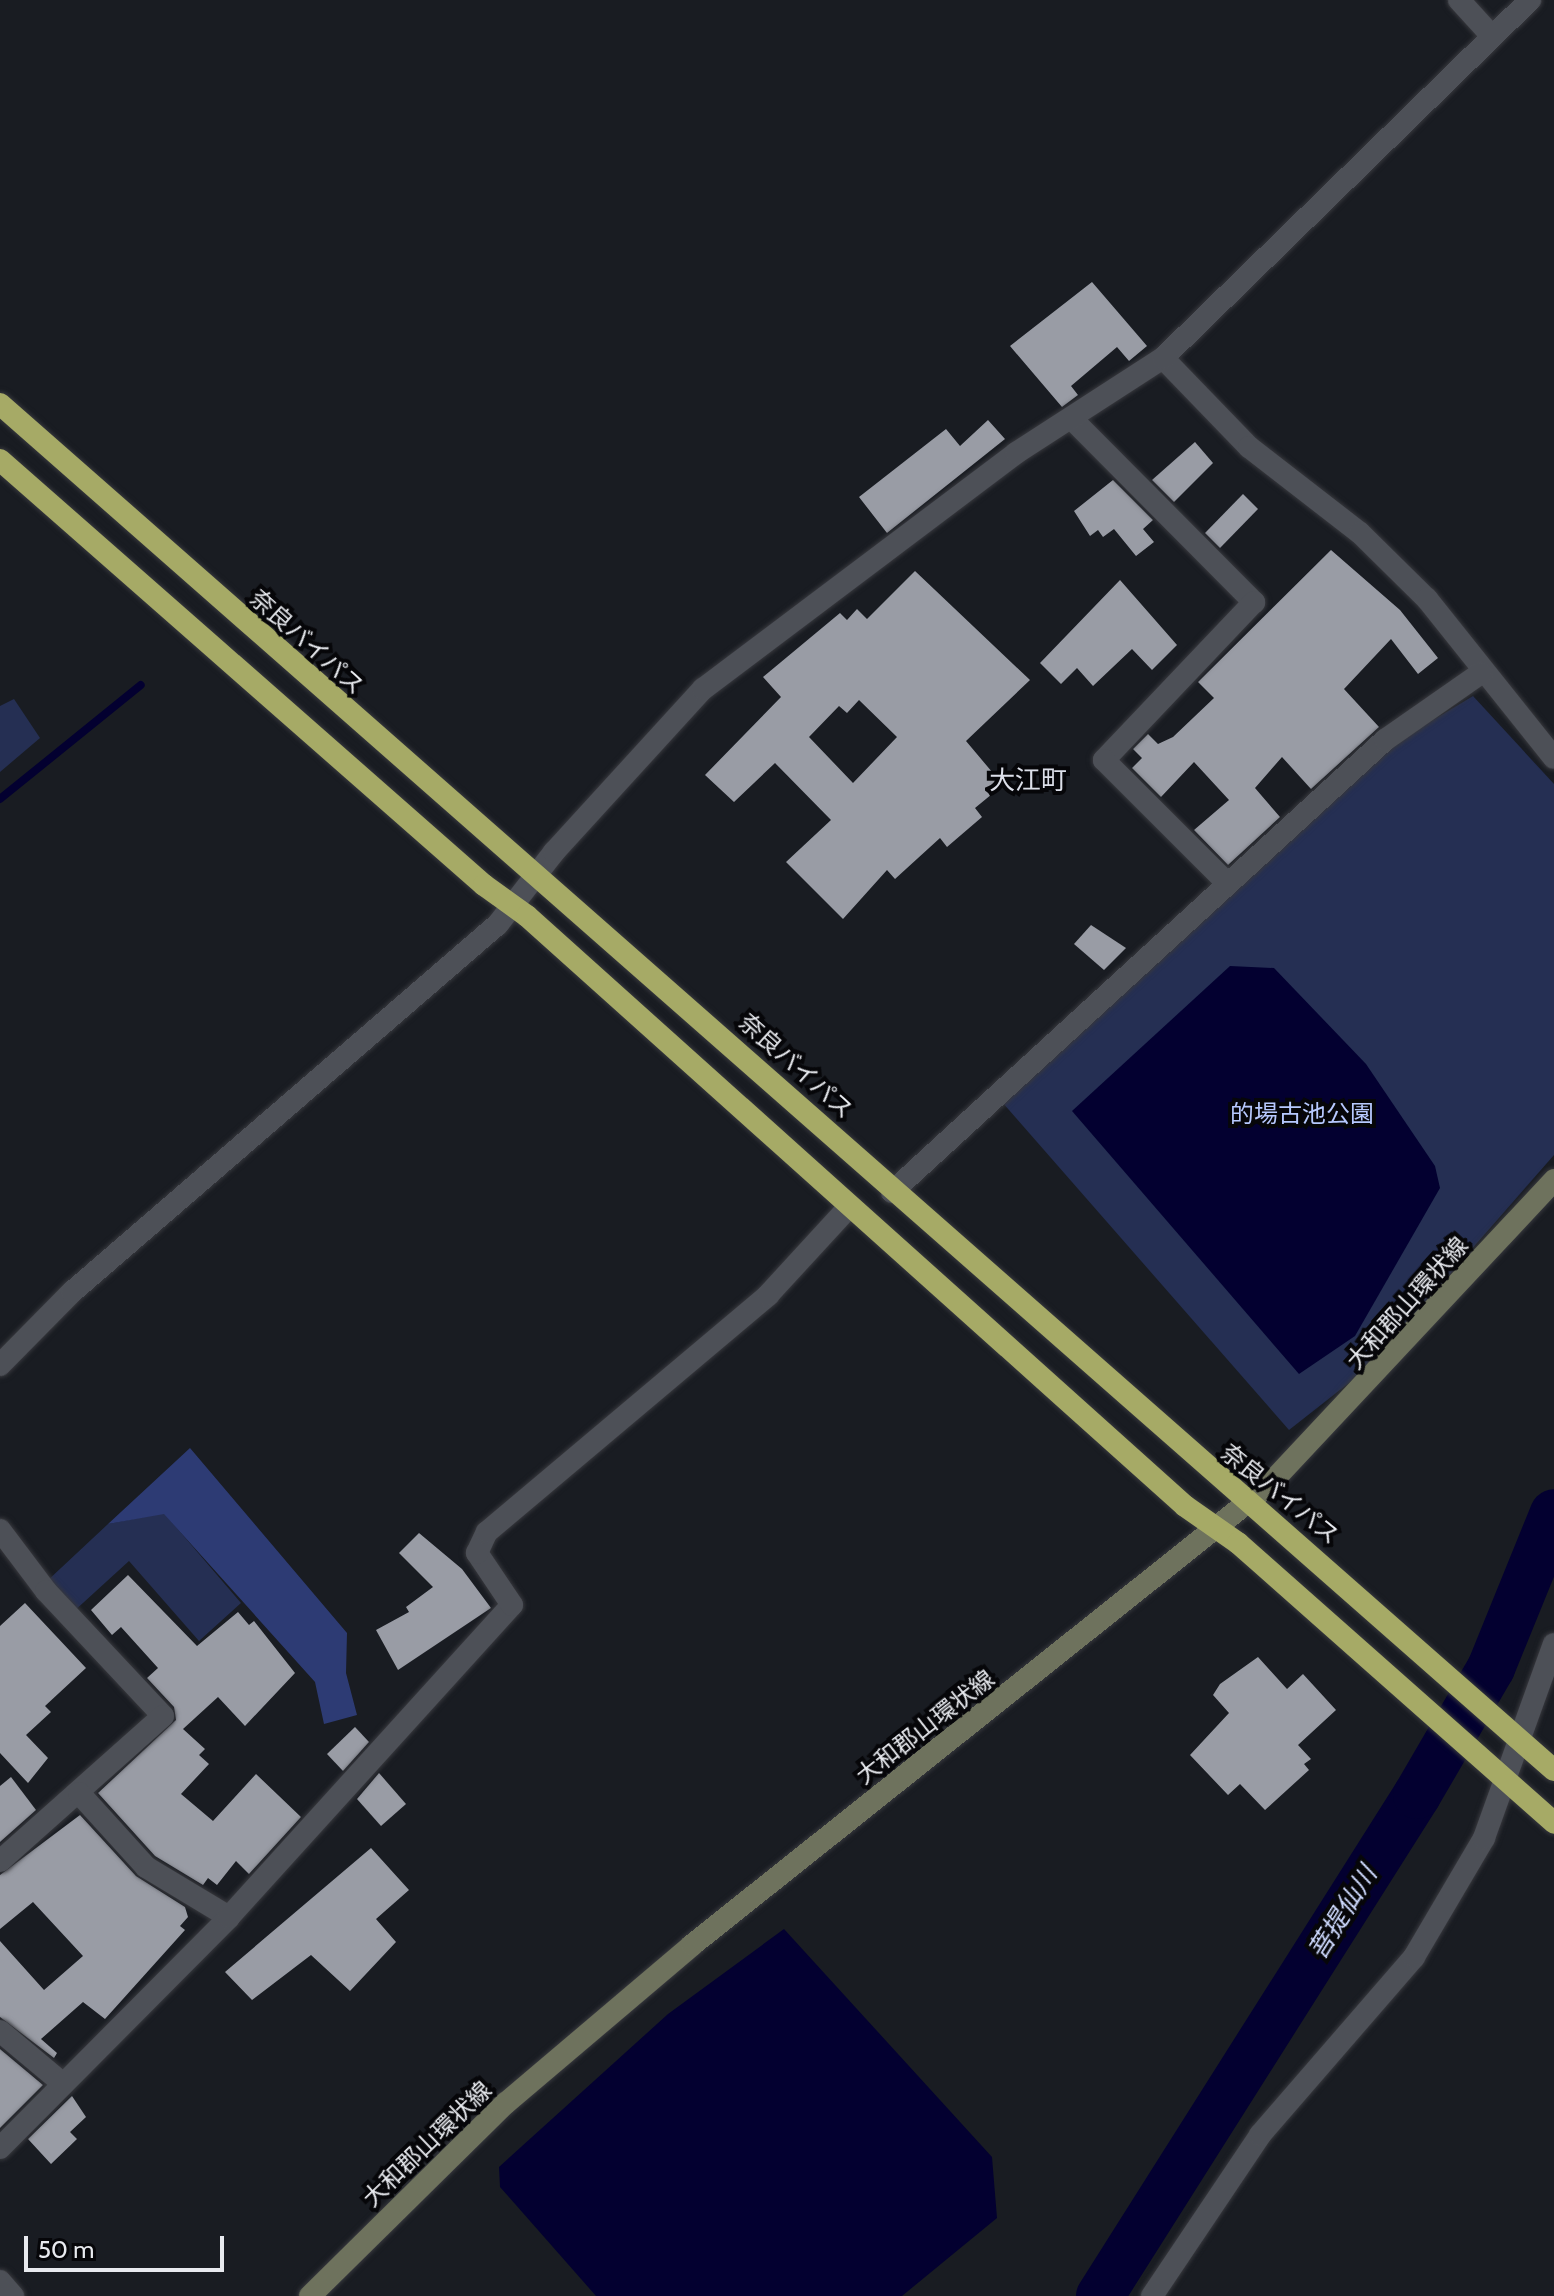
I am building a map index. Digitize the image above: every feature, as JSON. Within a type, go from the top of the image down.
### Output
[{"type":"highway","name":"奈良バイパス","points":[[0,404],[804,1106],[892,1192],[1417,1645],[1554,1770]]},
{"type":"highway","points":[[0,460],[511,907],[848,1208],[1395,1679],[1554,1823]]},
{"type":"main road","name":"大和郡山環状線","points":[[310,2296],[506,2103],[669,1964],[1218,1529],[1378,1376],[1554,1180]]},
{"type":"street","points":[[1459,0],[1491,35]]},
{"type":"street","points":[[0,1365],[72,1292],[405,1008],[511,907],[703,689],[1071,418],[1163,358],[1530,0]]},
{"type":"street","points":[[1163,358],[1249,447],[1360,533],[1427,599],[1481,673],[1554,758]]},
{"type":"street","points":[[1071,418],[1254,602],[1104,760],[1226,882]]},
{"type":"street","points":[[892,1192],[1226,882],[1385,740],[1481,673]]},
{"type":"street","points":[[0,2148],[61,2082],[229,1917],[512,1605],[477,1553],[487,1532],[768,1295],[848,1208]]},
{"type":"street","points":[[0,1530],[46,1591],[163,1716],[0,1861]]},
{"type":"street","points":[[1152,2296],[1260,2135],[1414,1957],[1484,1838],[1506,1780],[1512,1733],[1554,1644]]},
{"type":"street","points":[[79,1793],[146,1867],[229,1917]]},
{"type":"street","points":[[0,2031],[61,2082]]},
{"type":"street","points":[[0,2281],[13,2296]]},
{"type":"green space","name":"的場古池公園","points":[[1473,696],[1554,784],[1554,1155],[1368,1368],[1289,1430],[1002,1102],[1393,744]]},
{"type":"green space","points":[[14,699],[40,738],[0,772],[0,706]]},
{"type":"green space","points":[[164,1513],[241,1603],[199,1641],[129,1561],[72,1613],[46,1582],[108,1524]]},
{"type":"shaded area","points":[[1230,966],[1274,968],[1366,1064],[1435,1166],[1440,1188],[1355,1336],[1299,1374],[1072,1111]]},
{"type":"shaded area","points":[[190,1448],[347,1633],[346,1673],[357,1715],[324,1724],[315,1682],[164,1514],[108,1524]]},
{"type":"shaded area","points":[[784,1929],[992,2157],[997,2218],[902,2296],[596,2296],[500,2187],[499,2167],[668,2014]]},
{"type":"building","points":[[1092,282],[1147,346],[1129,361],[1117,347],[1071,386],[1078,395],[1062,407],[1010,346]]},
{"type":"building","points":[[988,420],[1005,439],[887,533],[859,497],[946,429],[960,446]]},
{"type":"building","points":[[1195,442],[1213,463],[1174,502],[1152,480]]},
{"type":"building","points":[[1113,480],[1153,520],[1143,529],[1154,542],[1136,556],[1114,529],[1103,537],[1098,530],[1090,536],[1074,511]]},
{"type":"building","points":[[1243,494],[1258,509],[1220,548],[1205,533]]},
{"type":"building","points":[[1331,550],[1400,610],[1438,658],[1418,674],[1391,639],[1344,689],[1379,727],[1311,789],[1282,757],[1255,788],[1280,817],[1228,865],[1194,830],[1229,800],[1194,762],[1161,797],[1132,768],[1142,758],[1133,749],[1148,734],[1158,744],[1173,737],[1214,698],[1198,682]]},
{"type":"building","points":[[915,571],[1030,680],[966,741],[1003,785],[975,808],[982,817],[947,847],[940,838],[895,879],[887,870],[843,919],[786,862],[831,820],[775,763],[734,802],[705,775],[781,697],[763,677],[840,613],[847,620],[857,609],[867,619]],"holes":[[[859,700],[897,737],[853,783],[809,737],[839,706],[847,713]]]},
{"type":"building","points":[[1120,580],[1177,645],[1152,670],[1132,649],[1093,686],[1077,668],[1061,684],[1040,663]]},
{"type":"building","points":[[1091,925],[1126,948],[1104,970],[1074,944]]},
{"type":"building","points":[[419,1533],[462,1569],[491,1608],[398,1670],[376,1630],[409,1612],[406,1607],[433,1587],[399,1553]]},
{"type":"building","points":[[128,1575],[197,1646],[238,1612],[249,1625],[254,1621],[295,1673],[245,1726],[218,1697],[183,1729],[205,1749],[199,1755],[209,1764],[181,1794],[213,1821],[256,1774],[301,1817],[249,1874],[236,1861],[217,1885],[208,1878],[203,1885],[155,1856],[98,1793],[176,1720],[174,1707],[147,1678],[158,1668],[121,1627],[112,1635],[91,1610]]},
{"type":"building","points":[[25,1603],[86,1668],[45,1706],[51,1712],[26,1735],[48,1758],[28,1783],[0,1753],[0,1626]]},
{"type":"building","points":[[1258,1657],[1287,1689],[1303,1674],[1336,1710],[1298,1745],[1311,1759],[1304,1764],[1309,1770],[1265,1810],[1240,1784],[1228,1795],[1190,1755],[1229,1713],[1213,1695],[1220,1684]]},
{"type":"building","points":[[355,1727],[369,1742],[343,1771],[327,1754]]},
{"type":"building","points":[[379,1773],[406,1804],[381,1826],[357,1799]]},
{"type":"building","points":[[11,1777],[36,1810],[0,1842],[0,1786]]},
{"type":"building","points":[[80,1815],[136,1876],[185,1907],[188,1917],[180,1926],[185,1930],[105,2019],[83,2002],[41,2039],[57,2053],[54,2058],[0,2017],[0,1941],[44,1990],[83,1956],[33,1902],[0,1929],[0,1875]]},
{"type":"building","points":[[371,1848],[409,1890],[376,1919],[396,1942],[350,1991],[311,1955],[252,2000],[225,1972]]},
{"type":"building","points":[[0,2049],[43,2085],[0,2128]]},
{"type":"building","points":[[72,2096],[86,2117],[70,2132],[77,2139],[51,2164],[28,2139]]},
{"type":"waterway","points":[[0,799],[141,685]]},
{"type":"waterway","name":"菩提仙川","points":[[1100,2296],[1417,1795],[1491,1668],[1554,1513]]},
{"type":"district","name":"大江町","points":[[1028,781]]}]
